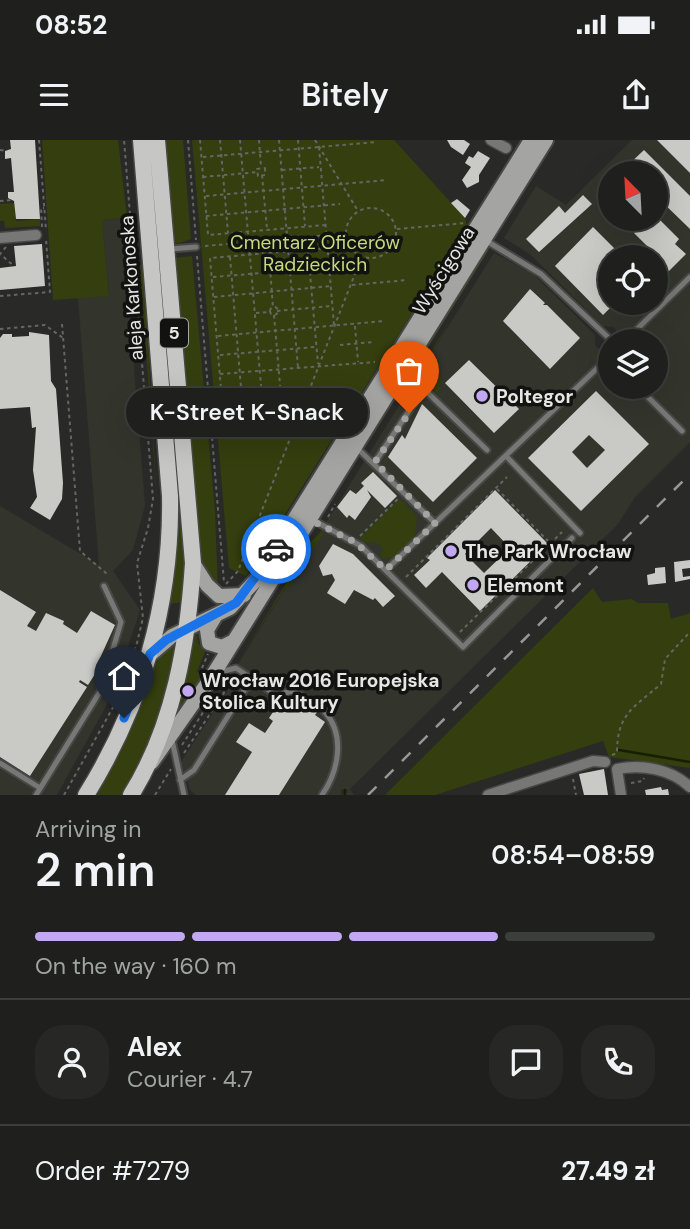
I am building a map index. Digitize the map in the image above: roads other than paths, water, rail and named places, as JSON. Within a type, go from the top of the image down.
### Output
[{"type":"main road","name":"aleja Karkonoska","points":[[86,795],[116,737],[150,654],[169,559],[170,496],[141,140]]},
{"type":"main road","name":"aleja Karkonoska","points":[[131,795],[145,772],[173,696],[188,628],[193,563],[158,140]]},
{"type":"main road","name":"Wyścigowa","points":[[145,772],[176,742],[217,680],[234,641],[304,516],[531,140]]},
{"type":"main road","name":"Wyścigowa","points":[[150,654],[166,640],[216,615],[244,595],[355,447],[545,140]]},
{"type":"main road","points":[[193,563],[216,594],[227,597],[244,595]]},
{"type":"main road","points":[[216,615],[207,630],[209,643],[222,647],[234,641]]},
{"type":"street","points":[[491,140],[506,148]]},
{"type":"street","points":[[0,239],[39,231]]},
{"type":"street","points":[[488,795],[606,758]]},
{"type":"street","points":[[621,795],[617,769],[635,766],[668,773],[690,787]]},
{"type":"lane","points":[[485,240],[541,274],[599,329]]},
{"type":"lane","points":[[166,250],[199,247]]},
{"type":"lane","points":[[637,329],[690,277]]},
{"type":"lane","points":[[683,284],[690,292]]},
{"type":"lane","points":[[386,570],[598,368]]},
{"type":"lane","points":[[375,462],[421,393],[427,392],[487,450]]},
{"type":"lane","points":[[650,399],[682,431]]},
{"type":"lane","points":[[355,447],[375,462],[435,523]]},
{"type":"lane","points":[[506,456],[580,533]]},
{"type":"lane","points":[[304,516],[361,546],[463,647],[572,538]]},
{"type":"lane","points":[[36,795],[101,690],[121,619],[104,586]]},
{"type":"lane","points":[[217,680],[236,668],[276,695],[293,691],[319,707],[330,719],[336,737],[337,766],[334,777],[322,795]]},
{"type":"lane","points":[[180,780],[194,770],[252,678]]},
{"type":"lane","points":[[176,742],[176,761],[184,795]]},
{"type":"lane","points":[[0,762],[40,788]]},
{"type":"waterway","points":[[619,750],[690,762]]},
{"type":"waterway","points":[[345,790],[345,795]]},
{"type":"railway","points":[[368,795],[690,474]]},
{"type":"place","name":"Poltegor","points":[[482,396]]},
{"type":"place","name":"K-Street K-Snack","points":[[409,413]]},
{"type":"place","name":"The Park Wrocław","points":[[451,551]]},
{"type":"place","name":"Elemont","points":[[473,585]]},
{"type":"place","name":"Wrocław 2016 Europejska Stolica Kultury","points":[[188,691]]},
{"type":"park label","name":"Cmentarz Oficerów Radzieckich","points":[[315,253]]}]
